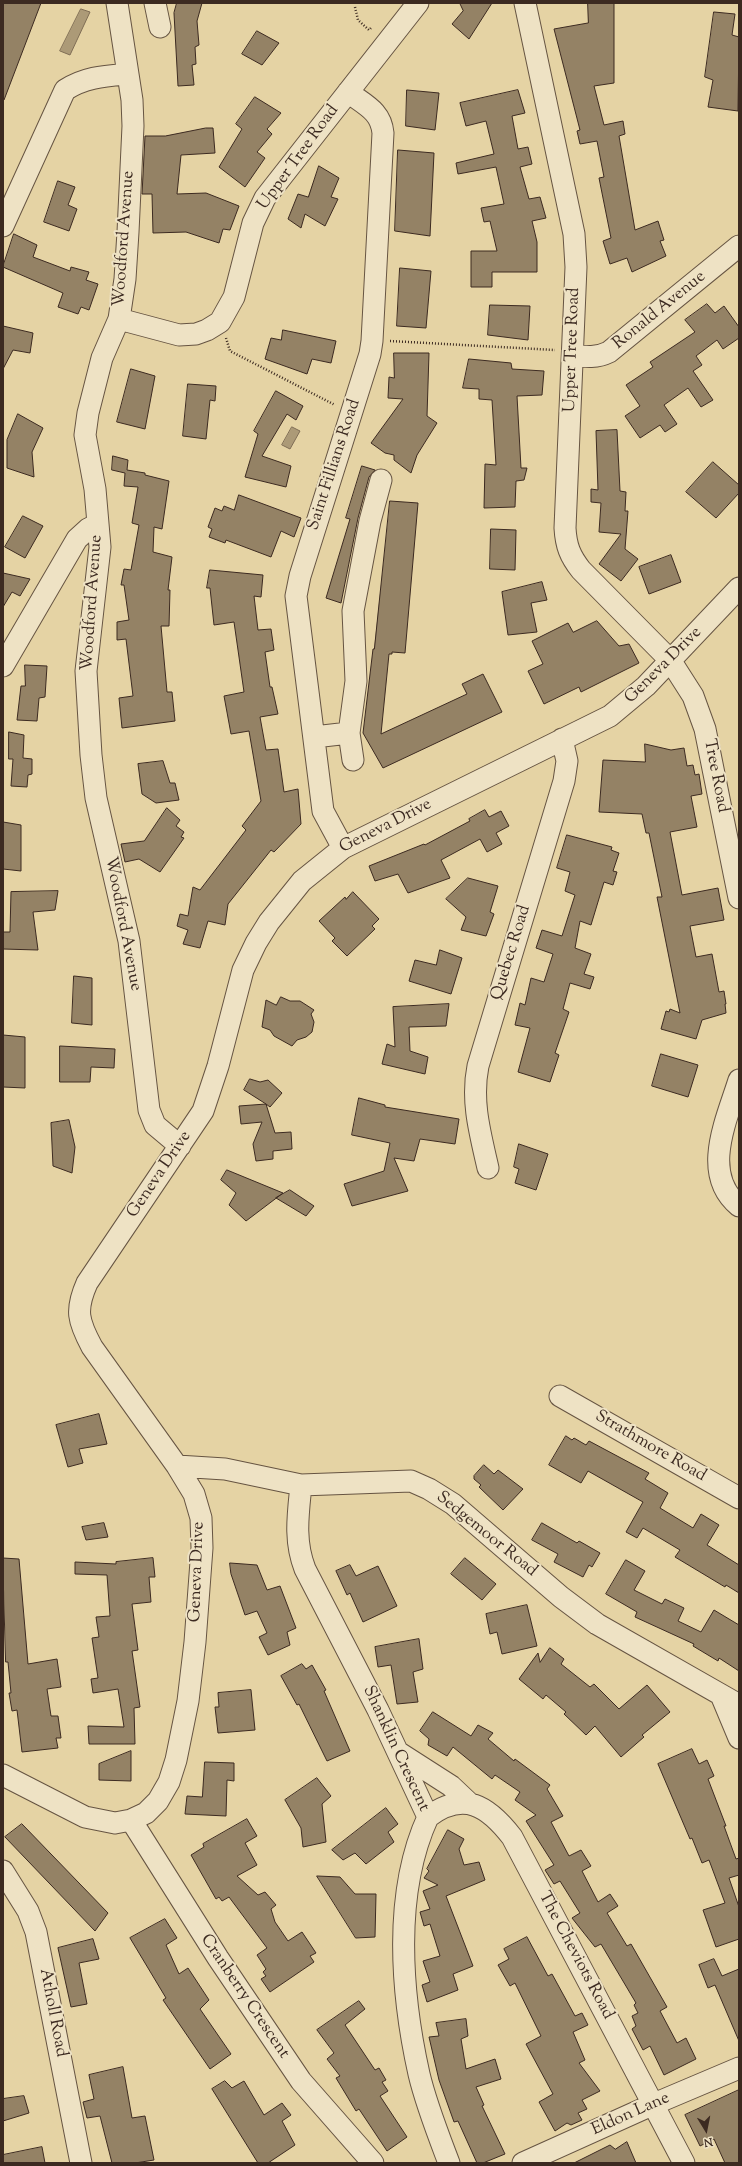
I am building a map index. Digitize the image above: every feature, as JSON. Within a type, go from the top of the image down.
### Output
[{"type":"street","name":"Woodford Avenue","points":[[117,3],[128,74],[133,126],[126,272],[119,320],[102,358],[88,412],[85,435],[100,547],[86,671],[91,755],[96,798],[129,941],[149,1110],[155,1125],[180,1146]]},
{"type":"street","points":[[155,3],[160,27]]},
{"type":"street","name":"Upper Tree Road","points":[[220,322],[234,296],[253,223],[265,198],[418,3]]},
{"type":"street","name":"Upper Tree Road","points":[[525,3],[574,234],[576,267],[565,528],[566,546],[571,558],[581,570],[670,660]]},
{"type":"street","points":[[3,226],[65,90],[78,82],[95,77],[128,74]]},
{"type":"street","name":"Saint Fillians Road","points":[[342,848],[323,810],[296,596],[297,586],[370,354],[372,341],[383,133],[382,121],[376,113],[348,92]]},
{"type":"street","name":"Ronald Avenue","points":[[573,355],[589,357],[602,356],[609,352],[739,246]]},
{"type":"street","points":[[119,320],[179,335],[196,334],[208,330],[220,322]]},
{"type":"street","points":[[353,760],[349,733],[356,681],[353,611],[370,521],[381,480]]},
{"type":"street","points":[[3,666],[77,539],[88,529],[98,524]]},
{"type":"street","name":"Geneva Drive","points":[[3,1775],[85,1817],[116,1823],[131,1820],[146,1813],[158,1801],[169,1782],[176,1760],[188,1701],[195,1642],[202,1548],[201,1518],[194,1494],[177,1466],[92,1347],[83,1330],[79,1314],[80,1300],[87,1283],[203,1111],[208,1100],[243,970],[256,943],[269,922],[302,881],[342,848],[610,716],[622,707],[670,660],[739,588]]},
{"type":"street","name":"Tree Road","points":[[670,660],[693,696],[705,729],[739,898]]},
{"type":"street","points":[[314,737],[349,733]]},
{"type":"street","name":"Quebec Road","points":[[488,1168],[478,1124],[475,1085],[481,1058],[564,781],[567,761],[562,739]]},
{"type":"street","points":[[739,1080],[720,1144],[718,1161],[720,1176],[724,1188],[739,1206]]},
{"type":"street","name":"Strathmore Road","points":[[560,1396],[739,1498]]},
{"type":"street","name":"Sedgemoor Road","points":[[177,1466],[225,1469],[301,1485],[411,1481],[429,1489],[453,1504],[561,1597],[597,1624],[730,1700]]},
{"type":"street","name":"Shanklin Crescent","points":[[301,1485],[296,1535],[298,1552],[398,1752],[428,1817],[420,1835],[409,1874],[405,1916],[404,1952],[406,1989],[419,2073],[426,2100],[449,2163]]},
{"type":"street","points":[[730,1700],[739,1738]]},
{"type":"street","points":[[398,1752],[451,1786],[469,1803]]},
{"type":"street","name":"The Cheviots Road","points":[[428,1817],[439,1809],[451,1804],[469,1803],[485,1809],[499,1821],[512,1837],[684,2163]]},
{"type":"street","name":"Cranberry Crescent","points":[[131,1820],[218,1958],[301,2081],[373,2163]]},
{"type":"street","name":"Atholl Road","points":[[3,1871],[28,1911],[36,1932],[81,2163]]},
{"type":"street","name":"Eldon Lane","points":[[523,2163],[654,2104],[739,2068]]},
{"type":"path","points":[[355,7],[358,20],[369,30],[372,27]]},
{"type":"path","points":[[220,322],[230,351],[351,413]]},
{"type":"path","points":[[372,341],[560,350],[573,355]]},
{"type":"shaded area","points":[[81,9],[90,12],[70,55],[60,51]]},
{"type":"shaded area","points":[[292,427],[300,431],[290,449],[282,445]]},
{"type":"building","points":[[3,3],[41,3],[4,100],[3,99]]},
{"type":"building","points":[[177,3],[202,3],[197,21],[199,45],[195,47],[196,64],[192,65],[194,85],[178,86],[174,13]]},
{"type":"building","points":[[460,3],[492,3],[469,39],[452,24],[463,11]]},
{"type":"building","points":[[588,3],[614,3],[614,83],[594,86],[604,125],[623,121],[625,134],[619,136],[635,230],[658,221],[664,240],[660,241],[666,256],[632,272],[627,258],[610,264],[603,241],[611,238],[599,178],[604,177],[597,141],[580,144],[577,131],[580,130],[554,29],[588,23]]},
{"type":"building","points":[[714,12],[735,14],[732,35],[739,37],[738,111],[708,107],[713,80],[705,77]]},
{"type":"building","points":[[257,31],[279,43],[262,65],[242,54]]},
{"type":"building","points":[[407,90],[439,93],[435,130],[406,126]]},
{"type":"building","points":[[518,90],[525,113],[512,116],[518,149],[528,147],[532,164],[520,167],[529,199],[540,197],[546,218],[532,221],[537,242],[537,272],[492,272],[492,287],[471,287],[471,251],[497,251],[490,221],[484,222],[481,208],[504,204],[496,167],[458,174],[456,163],[494,154],[486,121],[466,126],[460,103]]},
{"type":"building","points":[[255,97],[281,113],[267,129],[272,134],[257,152],[265,158],[245,187],[219,167],[242,129],[236,124]]},
{"type":"building","points":[[213,128],[215,153],[181,155],[177,194],[206,193],[239,206],[230,230],[223,229],[219,243],[186,232],[153,233],[152,194],[142,194],[145,136],[165,136]]},
{"type":"building","points":[[398,150],[434,153],[430,236],[395,231]]},
{"type":"building","points":[[319,166],[339,178],[331,197],[338,199],[325,226],[305,214],[301,228],[288,219],[298,194],[308,197]]},
{"type":"building","points":[[58,181],[75,187],[68,205],[77,209],[69,231],[44,222]]},
{"type":"building","points":[[14,234],[37,245],[33,257],[70,271],[71,267],[89,272],[86,280],[98,284],[89,310],[81,307],[78,314],[58,307],[63,293],[3,267]]},
{"type":"building","points":[[400,268],[431,271],[426,328],[397,326]]},
{"type":"building","points":[[707,304],[715,313],[724,306],[739,327],[739,338],[723,349],[717,340],[696,356],[702,365],[693,371],[713,400],[701,407],[688,388],[664,405],[677,424],[665,432],[660,425],[640,438],[625,416],[640,406],[626,385],[653,367],[650,362],[695,332],[685,320]]},
{"type":"building","points":[[490,305],[530,306],[528,340],[488,335]]},
{"type":"building","points":[[3,326],[33,333],[30,353],[13,350],[3,369]]},
{"type":"building","points":[[283,330],[336,341],[331,363],[312,359],[307,374],[265,359],[271,338],[281,340]]},
{"type":"building","points":[[394,353],[429,353],[427,416],[437,423],[417,455],[411,473],[394,460],[394,455],[385,453],[371,443],[403,399],[388,398],[389,377],[394,378]]},
{"type":"building","points":[[469,359],[511,363],[512,369],[544,371],[542,395],[517,396],[521,468],[527,468],[524,480],[516,481],[515,507],[484,508],[485,464],[496,465],[492,400],[479,399],[479,389],[463,388]]},
{"type":"building","points":[[131,369],[155,376],[145,429],[117,422]]},
{"type":"building","points":[[188,384],[216,386],[215,401],[210,400],[206,439],[183,436]]},
{"type":"building","points":[[276,391],[303,406],[296,420],[287,414],[262,456],[291,466],[286,487],[245,477],[258,434],[254,431]]},
{"type":"building","points":[[18,414],[43,428],[32,452],[34,477],[7,468],[7,440]]},
{"type":"building","points":[[617,430],[620,491],[626,492],[625,511],[628,511],[625,549],[638,559],[621,581],[599,564],[621,534],[599,532],[601,503],[591,502],[591,489],[598,490],[596,431]]},
{"type":"building","points":[[113,456],[128,460],[127,470],[145,473],[145,475],[169,481],[162,529],[154,527],[153,552],[172,557],[168,590],[170,590],[169,626],[161,626],[167,692],[172,692],[175,721],[122,728],[119,698],[133,696],[126,639],[117,640],[117,622],[129,620],[124,585],[121,585],[124,569],[131,570],[139,525],[132,523],[138,487],[124,486],[125,473],[112,470]]},
{"type":"building","points":[[713,462],[739,485],[739,493],[716,518],[686,492]]},
{"type":"building","points":[[362,466],[375,470],[369,477],[358,518],[341,603],[326,598],[350,519],[346,518]]},
{"type":"building","points":[[239,495],[301,518],[294,537],[281,531],[271,557],[226,540],[225,543],[209,537],[212,529],[208,527],[215,508],[222,511],[224,506],[234,510]]},
{"type":"building","points":[[390,501],[418,503],[405,653],[392,652],[392,654],[389,654],[381,734],[467,694],[462,684],[483,674],[502,712],[383,768],[363,733],[374,649]]},
{"type":"building","points":[[23,516],[43,526],[25,558],[5,547]]},
{"type":"building","points":[[491,529],[516,530],[515,570],[490,569]]},
{"type":"building","points":[[671,555],[681,582],[649,594],[639,567]]},
{"type":"building","points":[[210,570],[263,575],[261,597],[254,596],[258,630],[271,629],[274,650],[265,652],[270,687],[272,687],[278,714],[260,717],[266,750],[278,749],[284,792],[298,789],[301,824],[274,852],[271,850],[228,904],[225,925],[208,921],[200,948],[183,944],[188,930],[177,926],[180,914],[188,916],[193,887],[200,890],[246,830],[242,826],[261,801],[249,731],[231,734],[224,696],[244,692],[234,622],[214,625],[210,588],[207,588]]},
{"type":"building","points":[[3,573],[30,579],[20,596],[12,592],[3,607]]},
{"type":"building","points":[[542,582],[547,600],[531,603],[537,632],[508,635],[502,592]]},
{"type":"building","points":[[597,621],[619,646],[629,644],[639,663],[581,692],[579,687],[544,704],[528,671],[543,664],[532,641],[568,623],[573,632]]},
{"type":"building","points":[[25,665],[47,666],[45,697],[39,698],[37,721],[17,720],[21,686],[25,686]]},
{"type":"building","points":[[9,732],[24,735],[23,758],[32,759],[32,774],[28,775],[27,787],[11,786],[13,759],[9,759]]},
{"type":"building","points":[[645,744],[671,750],[684,748],[687,766],[693,765],[695,775],[699,774],[702,794],[691,796],[697,827],[670,832],[682,895],[718,888],[724,920],[690,926],[696,957],[712,954],[719,992],[724,991],[726,1013],[702,1020],[696,1039],[661,1029],[666,1011],[669,1012],[670,1009],[680,1013],[657,897],[662,897],[649,833],[646,833],[642,814],[599,812],[603,760],[645,762]]},
{"type":"building","points":[[163,761],[170,783],[175,783],[179,800],[156,803],[142,794],[138,764]]},
{"type":"building","points":[[167,808],[180,820],[176,826],[184,832],[181,837],[184,838],[160,872],[139,859],[125,862],[121,844],[144,841]]},
{"type":"building","points":[[485,810],[489,817],[501,811],[509,826],[496,833],[502,844],[487,852],[480,839],[441,860],[450,878],[408,893],[398,874],[375,881],[369,866],[424,844],[425,845],[470,821],[469,819]]},
{"type":"building","points":[[3,822],[21,825],[21,871],[3,869]]},
{"type":"building","points":[[567,835],[612,847],[611,850],[619,853],[613,871],[617,872],[613,885],[604,882],[591,925],[580,921],[575,948],[591,954],[584,974],[594,977],[590,989],[570,983],[563,1009],[569,1012],[555,1053],[559,1055],[550,1082],[518,1072],[530,1028],[515,1025],[520,1003],[525,1005],[531,978],[544,982],[553,954],[536,948],[542,930],[562,936],[575,895],[565,891],[570,872],[557,868]]},
{"type":"building","points":[[468,878],[498,886],[490,912],[494,914],[486,936],[461,930],[466,917],[446,899]]},
{"type":"building","points":[[58,891],[55,910],[33,912],[38,950],[3,949],[3,932],[10,932],[11,892]]},
{"type":"building","points":[[353,892],[379,919],[372,926],[375,929],[347,956],[332,941],[335,938],[319,921],[345,897],[346,899]]},
{"type":"building","points":[[440,950],[462,958],[451,994],[409,981],[415,960],[436,965]]},
{"type":"building","points":[[74,976],[92,978],[92,1025],[72,1023]]},
{"type":"building","points":[[281,997],[290,1001],[300,1001],[314,1010],[311,1014],[314,1022],[312,1032],[306,1037],[297,1040],[292,1046],[274,1036],[270,1030],[262,1027],[266,1000],[276,1005]]},
{"type":"building","points":[[449,1004],[446,1026],[409,1027],[410,1051],[428,1057],[425,1074],[382,1064],[387,1044],[395,1047],[393,1007]]},
{"type":"building","points":[[3,1035],[25,1037],[25,1088],[3,1087]]},
{"type":"building","points":[[60,1046],[115,1049],[114,1068],[91,1067],[90,1082],[60,1082]]},
{"type":"building","points":[[661,1054],[698,1065],[688,1097],[652,1086]]},
{"type":"building","points":[[250,1079],[260,1082],[268,1080],[282,1093],[270,1107],[244,1090]]},
{"type":"building","points":[[359,1098],[385,1105],[385,1107],[459,1119],[455,1144],[420,1139],[414,1161],[394,1158],[408,1191],[352,1206],[344,1184],[384,1171],[390,1143],[352,1135]]},
{"type":"building","points":[[266,1104],[275,1133],[291,1132],[292,1149],[273,1151],[273,1159],[256,1161],[253,1144],[262,1122],[241,1124],[239,1106]]},
{"type":"building","points":[[69,1120],[75,1147],[72,1173],[53,1166],[51,1123]]},
{"type":"building","points":[[519,1144],[548,1154],[536,1190],[515,1183],[519,1169],[514,1167]]},
{"type":"building","points":[[227,1170],[283,1193],[246,1221],[229,1205],[236,1193],[221,1180]]},
{"type":"building","points":[[290,1190],[314,1206],[306,1216],[276,1198]]},
{"type":"building","points":[[99,1414],[107,1444],[79,1449],[83,1463],[68,1467],[56,1425]]},
{"type":"building","points":[[566,1436],[572,1440],[574,1438],[586,1445],[589,1441],[649,1473],[645,1479],[668,1493],[660,1508],[693,1528],[701,1514],[719,1525],[707,1545],[739,1565],[739,1593],[726,1585],[725,1587],[675,1557],[680,1550],[643,1528],[637,1538],[626,1532],[643,1502],[588,1471],[581,1483],[549,1465]]},
{"type":"building","points":[[484,1465],[494,1474],[498,1470],[523,1489],[503,1510],[479,1487],[481,1485],[474,1479],[474,1476]]},
{"type":"building","points":[[104,1523],[108,1537],[86,1540],[82,1527]]},
{"type":"building","points":[[542,1523],[577,1543],[579,1541],[600,1553],[592,1567],[589,1565],[583,1577],[554,1562],[558,1554],[532,1540]]},
{"type":"building","points":[[3,1558],[19,1559],[28,1664],[57,1659],[61,1687],[47,1689],[51,1716],[58,1716],[61,1738],[56,1738],[58,1748],[22,1752],[17,1710],[12,1711],[9,1693],[11,1693],[8,1662],[6,1662]]},
{"type":"building","points":[[153,1558],[155,1577],[149,1577],[151,1602],[132,1604],[138,1650],[132,1651],[140,1707],[134,1708],[135,1744],[89,1744],[88,1726],[124,1727],[118,1689],[93,1693],[91,1679],[98,1678],[92,1638],[99,1637],[96,1617],[110,1616],[107,1575],[75,1574],[75,1562],[116,1564],[116,1562]]},
{"type":"building","points":[[465,1558],[496,1584],[482,1600],[451,1574]]},
{"type":"building","points":[[626,1560],[645,1571],[634,1590],[662,1604],[665,1599],[684,1608],[678,1621],[701,1632],[714,1610],[739,1625],[739,1671],[719,1658],[718,1661],[693,1646],[694,1644],[635,1617],[637,1612],[606,1594]]},
{"type":"building","points":[[230,1563],[257,1565],[267,1590],[280,1586],[296,1628],[287,1632],[290,1645],[268,1655],[259,1637],[267,1633],[257,1611],[245,1615],[231,1574]]},
{"type":"building","points":[[350,1565],[356,1576],[378,1566],[397,1606],[363,1622],[350,1593],[347,1595],[336,1571]]},
{"type":"building","points":[[527,1605],[537,1646],[502,1654],[497,1632],[490,1634],[486,1614]]},
{"type":"building","points":[[419,1639],[423,1669],[413,1672],[418,1702],[397,1704],[391,1665],[378,1667],[375,1647]]},
{"type":"building","points":[[550,1648],[564,1659],[561,1664],[590,1687],[594,1684],[619,1709],[647,1685],[670,1712],[642,1735],[644,1737],[621,1757],[595,1726],[586,1735],[564,1714],[566,1712],[546,1695],[543,1699],[519,1679],[538,1653],[540,1662]]},
{"type":"building","points":[[302,1664],[306,1669],[312,1665],[326,1690],[324,1691],[350,1751],[327,1761],[299,1704],[297,1705],[281,1676]]},
{"type":"building","points":[[251,1690],[255,1730],[218,1733],[215,1707],[219,1707],[218,1693]]},
{"type":"building","points":[[433,1712],[471,1736],[478,1725],[493,1733],[488,1739],[514,1761],[515,1759],[550,1785],[547,1789],[563,1816],[551,1822],[569,1856],[581,1850],[591,1866],[582,1871],[598,1902],[610,1894],[618,1906],[607,1913],[627,1946],[631,1944],[667,2007],[660,2011],[677,2043],[686,2038],[696,2059],[664,2075],[650,2046],[643,2050],[632,2029],[636,2026],[632,2016],[638,2013],[634,2005],[636,2003],[601,1944],[595,1947],[572,1918],[580,1913],[560,1881],[554,1884],[545,1870],[554,1865],[526,1821],[536,1815],[515,1800],[520,1792],[495,1775],[492,1779],[453,1747],[447,1756],[428,1745],[429,1739],[420,1731]]},
{"type":"building","points":[[692,1749],[699,1764],[707,1760],[714,1776],[708,1779],[726,1826],[724,1826],[736,1859],[739,1858],[739,1875],[729,1878],[739,1907],[739,1939],[716,1947],[703,1910],[725,1903],[709,1860],[702,1863],[692,1838],[690,1839],[658,1764]]},
{"type":"building","points":[[131,1751],[131,1781],[99,1780],[99,1764]]},
{"type":"building","points":[[205,1762],[234,1763],[234,1781],[227,1780],[226,1816],[185,1814],[187,1796],[202,1797]]},
{"type":"building","points":[[317,1778],[331,1796],[322,1804],[326,1842],[303,1847],[301,1828],[285,1800]]},
{"type":"building","points":[[386,1808],[398,1824],[388,1832],[394,1842],[366,1864],[355,1853],[343,1860],[332,1850]]},
{"type":"building","points":[[247,1819],[257,1836],[245,1843],[257,1865],[237,1876],[258,1895],[265,1892],[276,1905],[271,1909],[275,1922],[288,1941],[302,1932],[316,1953],[310,1956],[314,1962],[270,1992],[261,1979],[266,1976],[263,1972],[266,1969],[257,1955],[267,1948],[229,1897],[222,1901],[219,1897],[216,1899],[191,1855],[204,1847],[203,1844]]},
{"type":"building","points":[[22,1824],[108,1913],[95,1931],[5,1837]]},
{"type":"building","points":[[448,1830],[464,1839],[459,1849],[464,1865],[479,1862],[485,1880],[446,1896],[473,1966],[453,1974],[458,1990],[427,2002],[422,1985],[430,1982],[423,1961],[440,1956],[430,1924],[424,1926],[420,1912],[430,1909],[423,1891],[438,1885],[424,1878],[429,1871],[427,1869]]},
{"type":"building","points":[[317,1876],[340,1877],[355,1894],[376,1894],[375,1937],[356,1938]]},
{"type":"building","points":[[165,1919],[177,1938],[166,1945],[179,1974],[188,1968],[209,2000],[200,2009],[231,2054],[210,2069],[163,2000],[166,1998],[130,1938]]},
{"type":"building","points":[[527,1937],[548,1976],[552,1974],[575,2016],[582,2013],[588,2025],[573,2032],[585,2060],[579,2063],[600,2091],[582,2100],[587,2109],[578,2113],[582,2120],[571,2125],[567,2123],[555,2131],[539,2102],[553,2094],[526,2044],[541,2036],[515,1983],[510,1986],[498,1965],[509,1959],[504,1949]]},
{"type":"building","points":[[93,1939],[99,1959],[79,1963],[87,2004],[71,2007],[58,1948]]},
{"type":"building","points":[[714,1959],[722,1976],[739,1969],[739,2041],[715,1985],[708,1988],[699,1965]]},
{"type":"building","points":[[359,2001],[365,2009],[345,2025],[375,2070],[379,2068],[386,2080],[382,2082],[388,2091],[380,2096],[407,2137],[387,2151],[359,2109],[356,2111],[336,2078],[340,2076],[327,2059],[334,2053],[317,2030]]},
{"type":"building","points":[[466,2019],[468,2036],[461,2039],[466,2069],[495,2059],[501,2079],[476,2087],[484,2105],[482,2106],[505,2154],[483,2163],[477,2163],[458,2121],[454,2122],[439,2080],[429,2037],[439,2036],[436,2023]]},
{"type":"building","points":[[123,2067],[132,2118],[145,2116],[154,2160],[135,2163],[112,2163],[100,2116],[87,2118],[83,2102],[94,2099],[89,2075]]},
{"type":"building","points":[[225,2081],[232,2088],[244,2081],[264,2115],[282,2103],[291,2115],[282,2121],[295,2145],[268,2163],[258,2163],[212,2089]]},
{"type":"building","points":[[739,2090],[739,2163],[725,2163],[714,2139],[700,2146],[685,2115]]},
{"type":"building","points":[[24,2096],[29,2113],[3,2121],[3,2099]]},
{"type":"building","points":[[627,2142],[636,2163],[574,2163],[610,2145],[615,2149]]},
{"type":"building","points":[[42,2147],[45,2163],[3,2163],[3,2155]]}]
